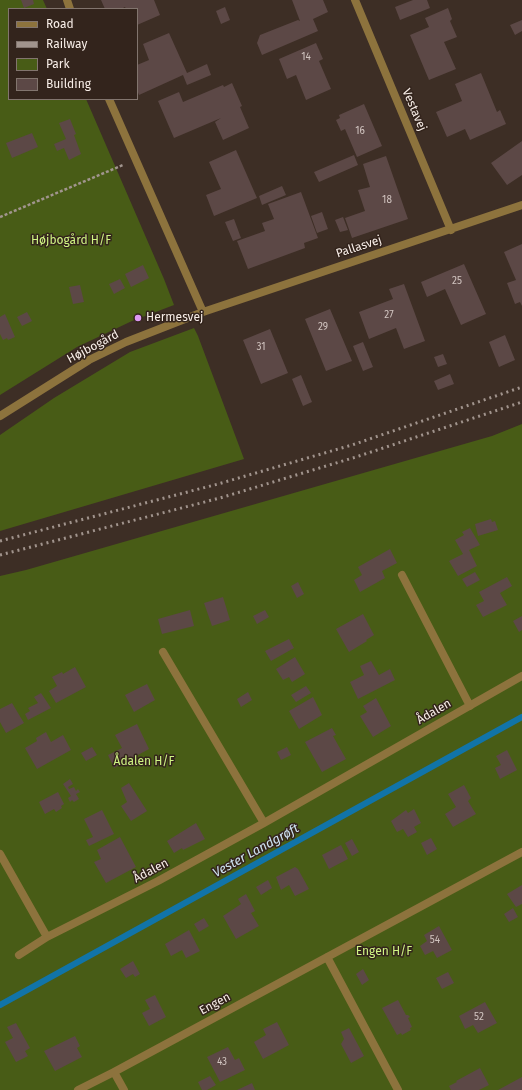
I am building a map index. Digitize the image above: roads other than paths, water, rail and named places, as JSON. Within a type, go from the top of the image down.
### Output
[{"type":"street","name":"Vestavej","points":[[355,0],[451,230]]},
{"type":"street","points":[[109,100],[203,312]]},
{"type":"street","name":"Pallasvej","points":[[203,312],[522,205]]},
{"type":"street","name":"Højbogård","points":[[0,416],[89,360],[126,342],[203,312]]},
{"type":"street","name":"Ådalen","points":[[402,575],[470,706]]},
{"type":"street","points":[[163,652],[264,823]]},
{"type":"street","name":"Ådalen","points":[[19,955],[47,937],[158,881],[264,823],[522,676]]},
{"type":"street","name":"Engen","points":[[78,1090],[328,958],[522,852]]},
{"type":"street","points":[[0,854],[47,937]]},
{"type":"street","points":[[328,958],[398,1090]]},
{"type":"street","points":[[114,1072],[124,1090]]},
{"type":"waterway","name":"Vester Landgrøft","points":[[0,1005],[522,717]]},
{"type":"railway","points":[[0,541],[218,484],[352,445],[522,387]]},
{"type":"railway","points":[[0,555],[220,498],[356,457],[522,402]]},
{"type":"place","name":"Hermesvej","points":[[138,318]]},
{"type":"park label","name":"Højbogård H/F","points":[[71,241]]},
{"type":"park label","name":"Ådalen H/F","points":[[144,762]]},
{"type":"park label","name":"Engen H/F","points":[[384,952]]}]
